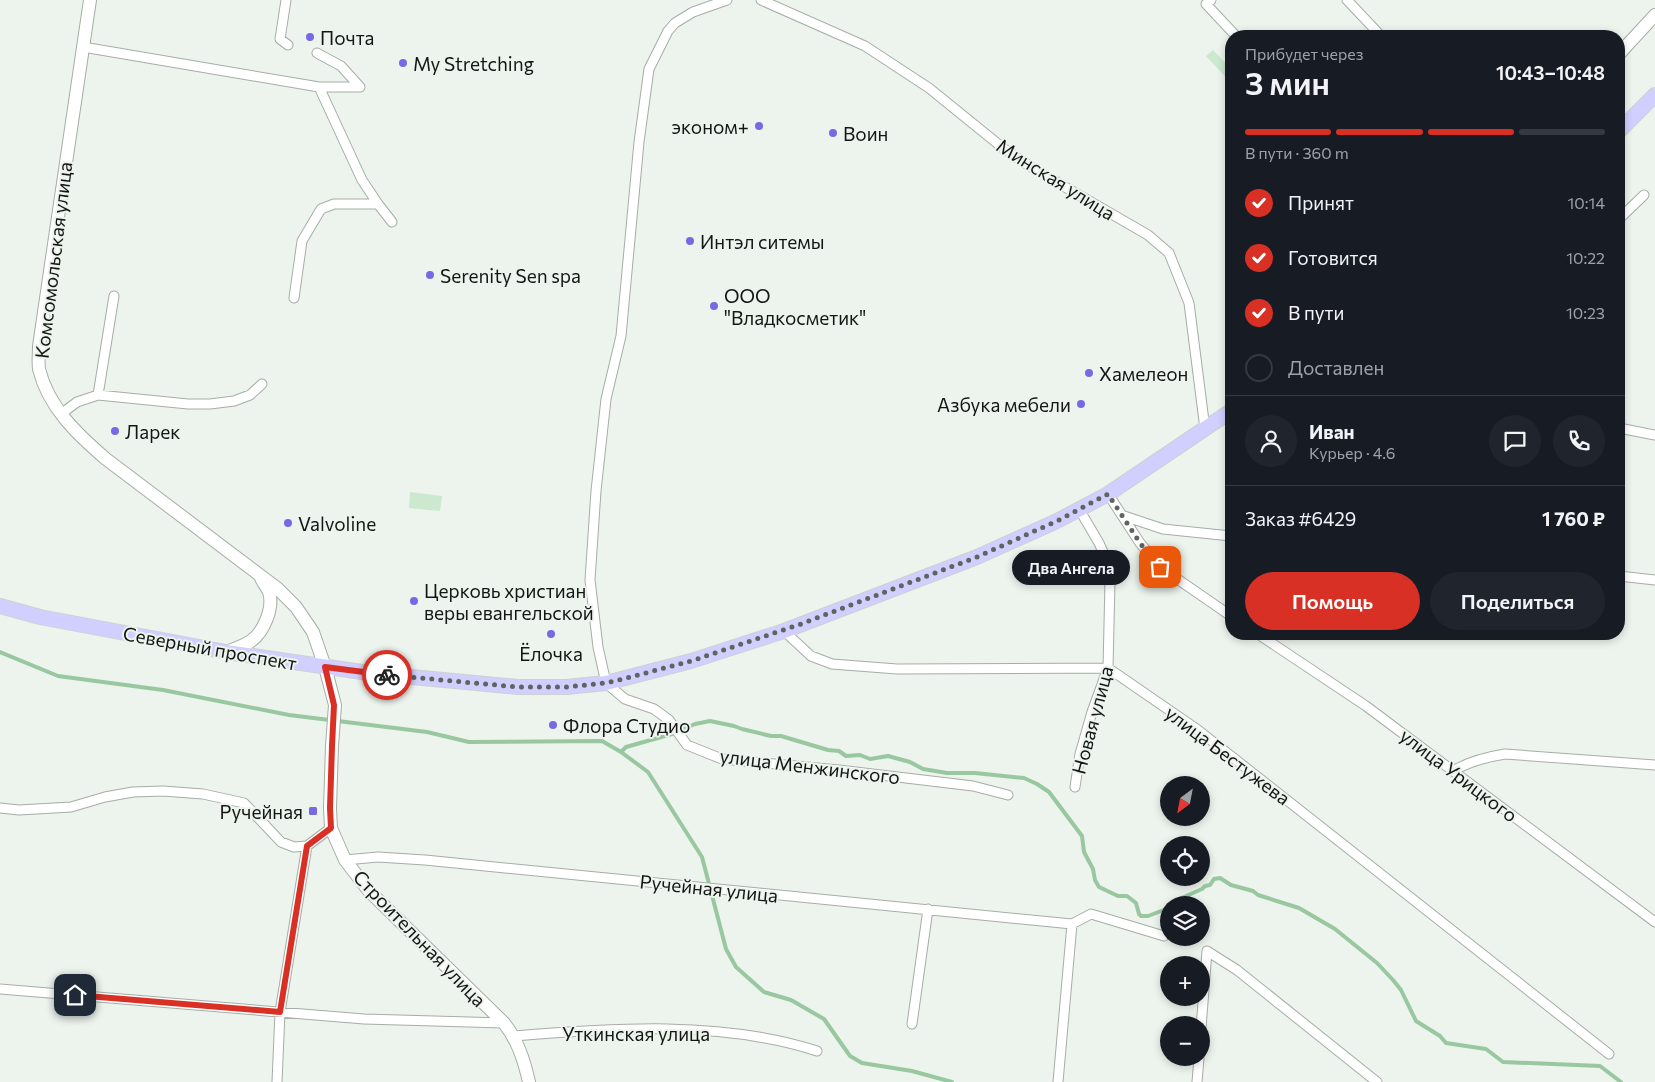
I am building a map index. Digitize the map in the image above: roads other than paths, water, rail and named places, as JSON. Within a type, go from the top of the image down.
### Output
[{"type":"main road","name":"Комсомольская улица","points":[[90,0],[38,346],[41,375],[46,389],[61,414],[81,438],[277,588],[296,607],[313,632],[325,667]]},
{"type":"main road","points":[[1625,48],[1655,15]]},
{"type":"main road","points":[[1625,126],[1655,95]]},
{"type":"main road","name":"Северный проспект","points":[[0,606],[40,618],[226,652],[325,667],[518,687],[566,687],[606,683],[691,661],[784,630],[977,557],[1108,494],[1225,415]]},
{"type":"main road","points":[[226,652],[251,642],[257,637],[265,622],[270,608],[269,593],[258,574]]},
{"type":"main road","name":"Строительная улица","points":[[325,667],[334,705],[331,828],[345,860],[369,892],[504,1023],[514,1036],[529,1082]]},
{"type":"street","points":[[286,0],[280,39],[288,44]]},
{"type":"street","points":[[606,683],[598,647],[590,580],[596,491],[606,399],[621,336],[639,142],[649,69],[668,30],[674,23],[693,12],[728,0]]},
{"type":"street","name":"Минская улица","points":[[761,0],[865,46],[929,88],[1003,148],[1034,170],[1148,234],[1160,244],[1169,253],[1189,303],[1205,429]]},
{"type":"street","points":[[1211,0],[1206,4],[1230,30]]},
{"type":"street","points":[[1348,0],[1376,30]]},
{"type":"street","points":[[83,47],[319,88],[360,87],[341,66],[317,53]]},
{"type":"street","points":[[319,88],[362,180],[392,222]]},
{"type":"street","points":[[1625,213],[1644,195]]},
{"type":"street","points":[[294,298],[302,241],[321,209],[334,204],[378,204]]},
{"type":"street","points":[[98,394],[114,296]]},
{"type":"street","points":[[61,414],[77,402],[98,394],[188,404],[210,404],[234,401],[250,395],[262,384]]},
{"type":"street","points":[[1625,429],[1655,434]]},
{"type":"street","points":[[1108,494],[1140,543],[1160,567],[1225,612]]},
{"type":"street","name":"Новая улица","points":[[1074,788],[1080,754],[1092,712],[1108,668],[1110,582],[1107,561],[1100,542],[1078,510]]},
{"type":"street","points":[[1124,516],[1162,529],[1225,535]]},
{"type":"street","points":[[1625,577],[1655,580]]},
{"type":"street","points":[[784,630],[811,656],[832,664],[897,670],[1108,668]]},
{"type":"street","name":"улица Урицкого","points":[[1267,640],[1366,706],[1655,922]]},
{"type":"street","name":"улица Бестужева","points":[[1108,668],[1198,730],[1609,1054]]},
{"type":"street","name":"улица Менжинского","points":[[606,683],[625,699],[654,710],[669,720],[687,745],[722,760],[839,770],[973,786],[1008,795]]},
{"type":"street","points":[[1453,770],[1485,757],[1505,754],[1655,765]]},
{"type":"street","points":[[0,808],[19,810],[71,807],[105,797],[133,792],[163,791],[203,794],[244,803],[281,842],[294,847],[307,846],[331,828]]},
{"type":"street","points":[[277,1082],[280,1012],[307,846]]},
{"type":"street","name":"Ручейная улица","points":[[345,860],[378,857],[1072,924]]},
{"type":"street","points":[[912,1024],[928,909]]},
{"type":"street","points":[[1058,1082],[1072,924],[1091,914],[1160,935]]},
{"type":"street","points":[[1202,1016],[1207,951],[1238,970],[1377,1082]]},
{"type":"street","points":[[0,989],[364,1019],[504,1023]]},
{"type":"street","name":"Уткинская улица","points":[[514,1036],[572,1031],[687,1029],[786,1042],[817,1052]]},
{"type":"street","points":[[1197,1082],[1198,1066]]},
{"type":"waterway","points":[[0,652],[58,676],[163,690],[289,715],[427,732],[469,742],[602,741],[648,772],[702,857],[726,949],[736,967],[764,992],[791,1000],[824,1019],[850,1056],[862,1063],[912,1071],[952,1082]]},
{"type":"waterway","points":[[621,752],[626,747],[672,734],[695,724],[710,721],[771,736],[781,736],[828,750],[839,751],[846,756],[860,755],[870,759],[888,756],[910,762],[923,769],[947,773],[975,773],[1024,778],[1049,792],[1082,836],[1084,852],[1093,869],[1095,880],[1099,887],[1118,896],[1127,896],[1136,903],[1141,916],[1148,916],[1160,911]]},
{"type":"waterway","points":[[1186,896],[1210,885],[1214,879],[1220,878],[1231,885],[1299,908],[1335,929],[1377,963],[1401,990],[1416,1021],[1440,1036],[1446,1043],[1486,1049],[1503,1062],[1600,1066],[1621,1082]]},
{"type":"place","name":"Почта","points":[[310,37]]},
{"type":"place","name":"My Stretching","points":[[403,63]]},
{"type":"place","name":"эконом+","points":[[759,126]]},
{"type":"place","name":"Воин","points":[[833,133]]},
{"type":"place","name":"Интэл ситемы","points":[[690,241]]},
{"type":"place","name":"Serenity Sen spa","points":[[430,275]]},
{"type":"place","name":"ООО \"Владкосметик\"","points":[[714,306]]},
{"type":"place","name":"Хамелеон","points":[[1089,373]]},
{"type":"place","name":"Азбука мебели","points":[[1081,404]]},
{"type":"place","name":"Ларек","points":[[115,431]]},
{"type":"place","name":"Valvoline","points":[[288,523]]},
{"type":"place","name":"Два Ангела","points":[[1160,567]]},
{"type":"place","name":"Церковь христиан веры евангельской","points":[[414,601]]},
{"type":"place","name":"Ёлочка","points":[[551,634]]},
{"type":"place","name":"Флора Студио","points":[[553,725]]},
{"type":"place","name":"Ручейная","points":[[313,811]]}]
